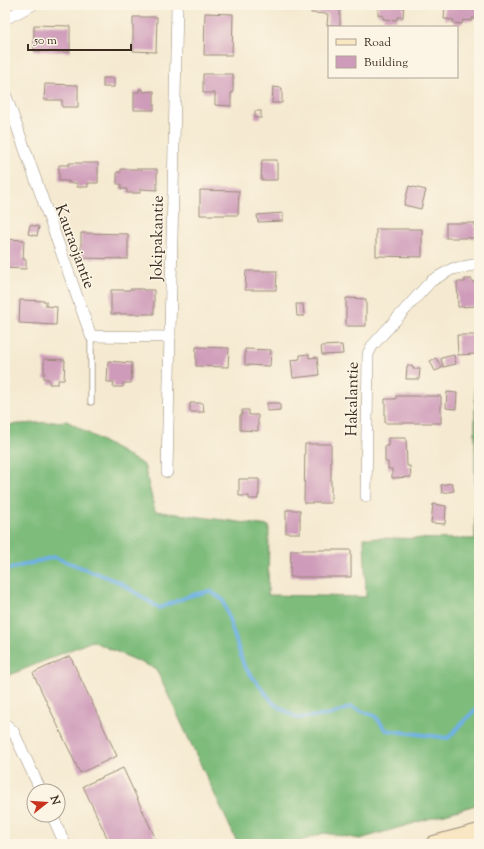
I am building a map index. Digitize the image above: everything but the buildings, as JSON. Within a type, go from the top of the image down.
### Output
[{"type":"main road","points":[[434,844],[479,832]]},
{"type":"street","points":[[5,19],[32,5]]},
{"type":"street","name":"Jokipakantie","points":[[167,472],[177,5]]},
{"type":"street","name":"Kauraojantie","points":[[5,93],[91,336]]},
{"type":"street","name":"Hakalantie","points":[[366,496],[368,354],[372,346],[431,281],[452,269],[479,264]]},
{"type":"street","points":[[91,336],[170,337]]},
{"type":"street","points":[[5,724],[13,731],[37,783]]},
{"type":"street","points":[[56,823],[65,844]]},
{"type":"lane","points":[[91,336],[91,402]]},
{"type":"green space","points":[[475,385],[479,385],[479,804],[360,839],[324,833],[292,844],[238,844],[156,669],[92,641],[5,677],[5,425],[67,421],[144,465],[155,511],[269,526],[268,595],[366,597],[364,538],[475,539]]},
{"type":"waterway","points":[[5,570],[54,557],[119,582],[159,608],[189,596],[210,591],[223,600],[244,666],[274,704],[297,718],[330,715],[351,707],[375,716],[386,730],[448,738],[479,706]]}]
